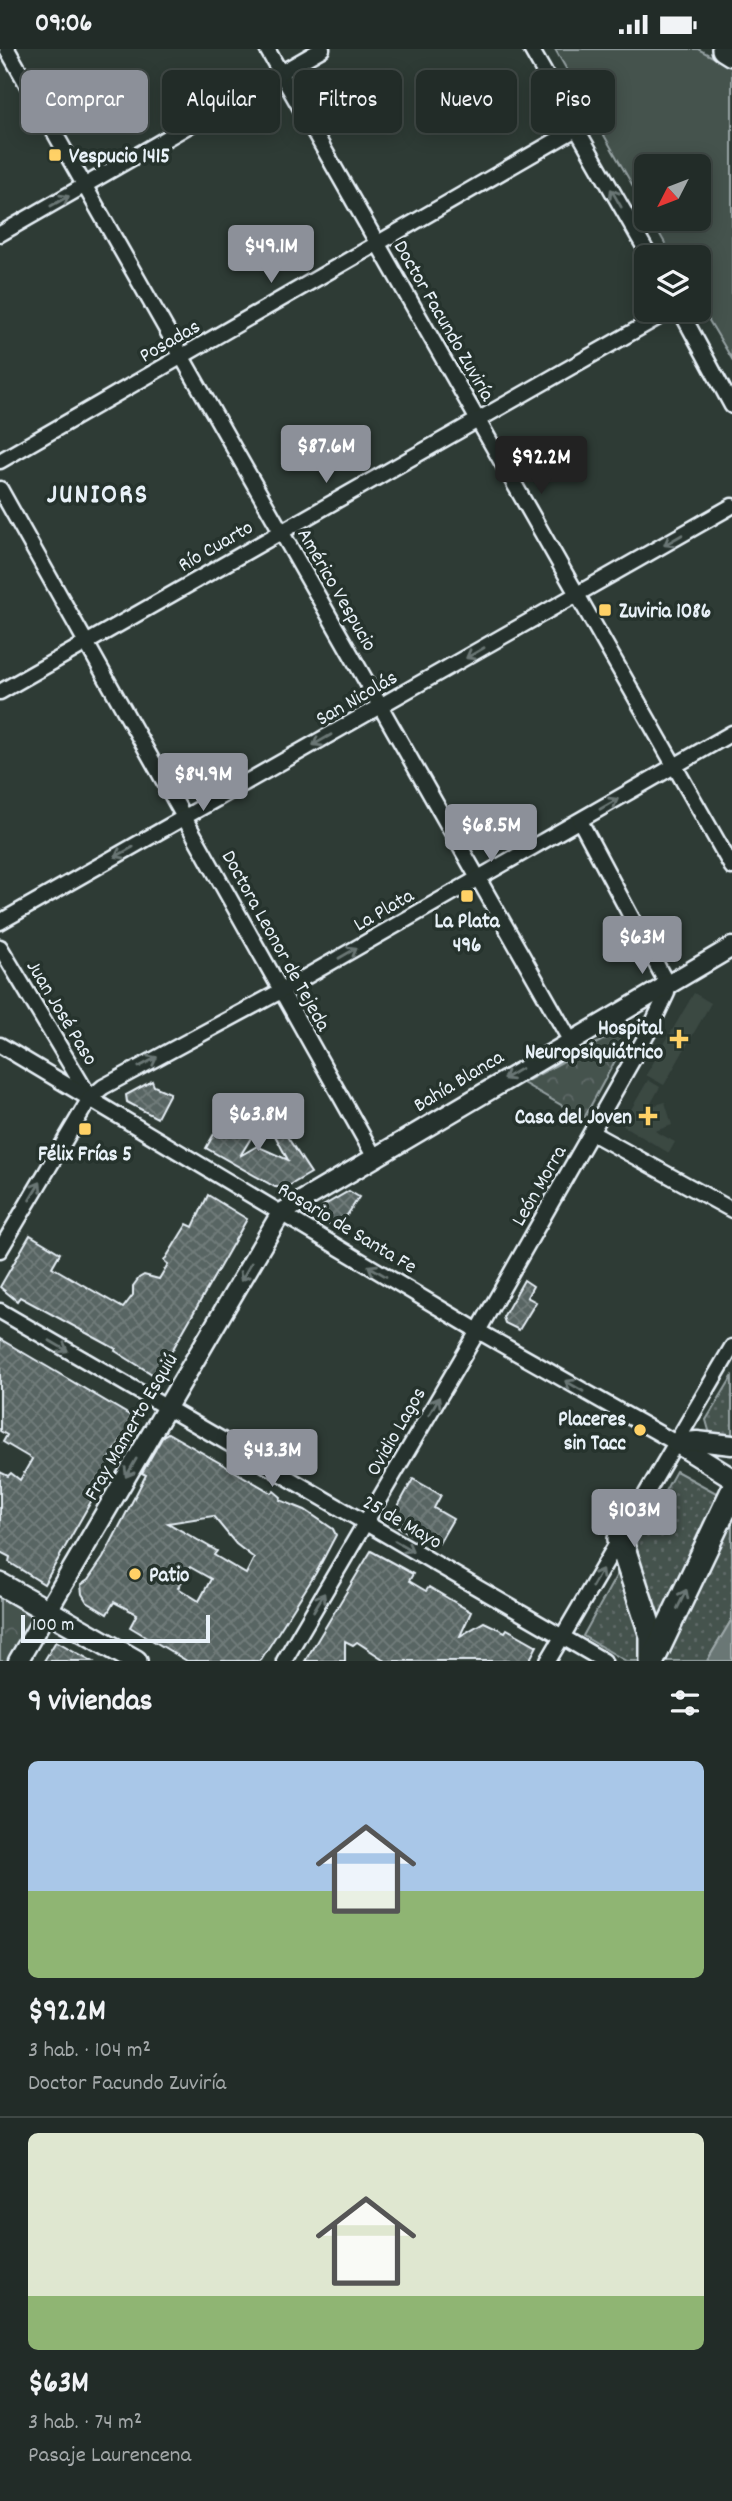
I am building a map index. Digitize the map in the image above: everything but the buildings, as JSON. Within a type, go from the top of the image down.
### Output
[{"type":"main road","points":[[724,49],[732,54]]},
{"type":"main road","points":[[652,1661],[732,1493]]},
{"type":"main road","points":[[620,1539],[652,1636],[652,1661]]},
{"type":"main road","points":[[0,1584],[136,1661]]},
{"type":"street","name":"Américo Vespucio","points":[[7,49],[570,1039]]},
{"type":"street","name":"Doctor Facundo Zuviría","points":[[267,49],[732,866]]},
{"type":"street","points":[[0,234],[322,49]]},
{"type":"street","points":[[531,49],[543,70]]},
{"type":"street","name":"Posadas","points":[[0,461],[569,133]]},
{"type":"street","points":[[578,133],[643,245]]},
{"type":"street","name":"Río Cuarto","points":[[0,692],[650,322]]},
{"type":"street","points":[[686,322],[732,406]]},
{"type":"street","name":"Doctora Leonor de Tejeda","points":[[0,489],[374,1156]]},
{"type":"street","name":"San Nicolás","points":[[0,922],[732,506]]},
{"type":"street","name":"La Plata","points":[[90,1098],[112,1082],[281,991],[732,733]]},
{"type":"street","points":[[580,821],[667,984]]},
{"type":"street","name":"Juan José Paso","points":[[0,947],[90,1098]]},
{"type":"street","name":"Bahía Blanca","points":[[281,1213],[570,1039],[732,947]]},
{"type":"street","name":"León Morra","points":[[478,1331],[656,1017],[667,993],[667,984]]},
{"type":"street","name":"Rosario de Santa Fe","points":[[0,1045],[478,1331],[732,1478]]},
{"type":"street","points":[[0,1250],[90,1098]]},
{"type":"street","points":[[592,1133],[732,1210]]},
{"type":"street","name":"Fray Mamerto Esquiú","points":[[18,1661],[281,1213]]},
{"type":"street","name":"25 de Mayo","points":[[0,1311],[604,1661]]},
{"type":"street","name":"Ovidio Lagos","points":[[284,1661],[478,1331]]},
{"type":"street","points":[[548,1661],[732,1347]]},
{"type":"street","points":[[676,1444],[697,1441],[730,1444]]},
{"type":"shaded area","name":"Hospital Neuropsiquiátrico","points":[[694,993],[711,1003],[664,1085],[646,1075]]},
{"type":"shaded area","name":"Casa del Joven","points":[[648,1080],[660,1087],[649,1107],[665,1102],[672,1125],[655,1131],[675,1142],[669,1153],[622,1125]]},
{"type":"shaded area","points":[[732,1619],[732,1661],[707,1661]]},
{"type":"green space","points":[[555,49],[698,49],[732,67],[732,359],[710,322],[711,245],[666,245],[658,231],[711,231],[711,154],[634,154],[634,188],[603,133],[615,133],[615,70],[567,70]]},
{"type":"green space","points":[[636,1022],[584,1118],[523,1083]]},
{"type":"green space","points":[[732,1377],[732,1440],[710,1434],[706,1420]]},
{"type":"green space","points":[[676,1471],[720,1495],[660,1621],[635,1545]]},
{"type":"green space","points":[[732,1493],[732,1619],[707,1661],[652,1661]]},
{"type":"green space","points":[[620,1569],[639,1629],[639,1661],[626,1661],[583,1636]]},
{"type":"green space","points":[[0,1597],[37,1620],[13,1661],[0,1661]]},
{"type":"place","name":"Vespucio 1415","points":[[55,155]]},
{"type":"place","name":"Zuviria 1086","points":[[605,610]]},
{"type":"place","name":"La Plata 496","points":[[467,896]]},
{"type":"place","name":"Hospital Neuropsiquiátrico","points":[[679,1039]]},
{"type":"place","name":"Casa del Joven","points":[[648,1116]]},
{"type":"place","name":"Félix Frías 5","points":[[85,1129]]},
{"type":"place","name":"Placeres sin Tacc","points":[[640,1430]]},
{"type":"place","name":"Patio","points":[[135,1574]]},
{"type":"district","name":"JUNIORS","points":[[98,492]]}]
